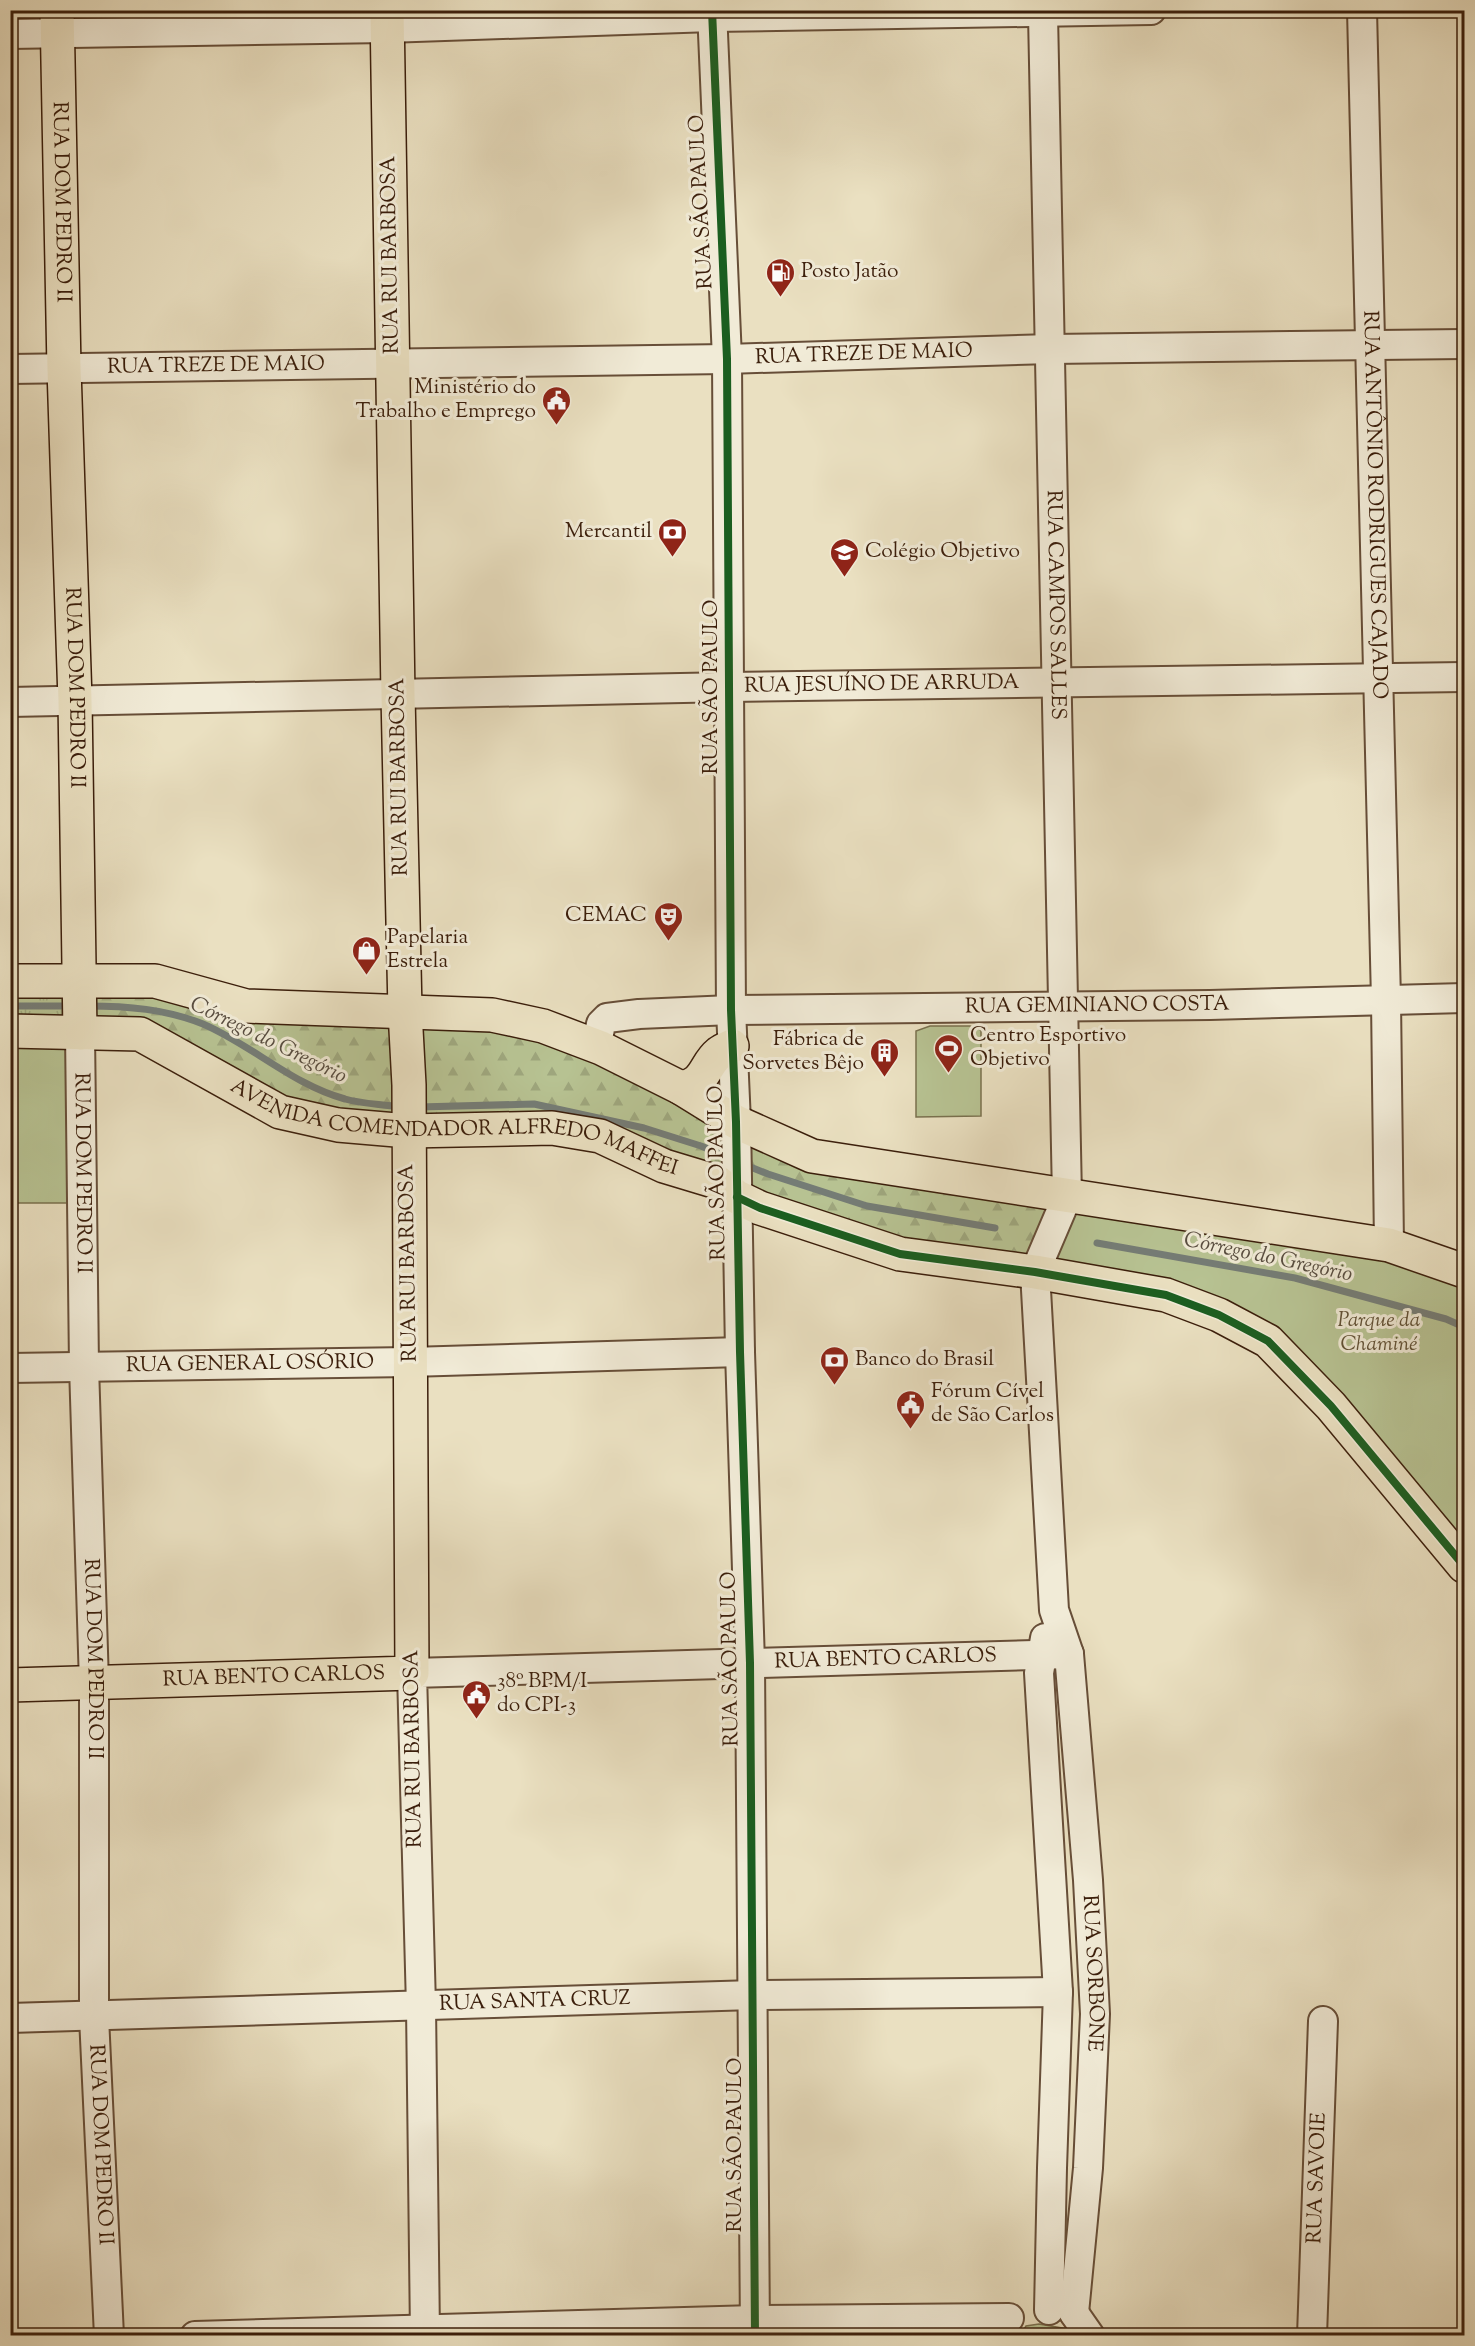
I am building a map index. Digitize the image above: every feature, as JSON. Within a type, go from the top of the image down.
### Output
[{"type":"main road","name":"RUA RUI BARBOSA","points":[[387,19],[398,695],[405,1011],[409,1085],[412,1672]]},
{"type":"main road","name":"RUA DOM PEDRO II","points":[[57,22],[64,369],[75,700],[79,1007]]},
{"type":"main road","name":"AVENIDA COMENDADOR ALFREDO MAFFEI","points":[[10,981],[79,1007],[140,1034],[280,1112],[338,1125],[552,1128],[600,1136],[664,1166],[717,1182],[760,1208],[900,1254],[1035,1272],[1166,1295],[1219,1315],[1268,1341],[1331,1406],[1464,1566]]},
{"type":"main road","name":"AVENIDA COMENDADOR ALFREDO MAFFEI","points":[[79,1007],[154,981],[246,1006],[492,1015],[543,1026],[601,1048],[681,1088],[736,1131],[812,1156],[1389,1245],[1464,1271]]},
{"type":"main road","points":[[10,1031],[79,1007]]},
{"type":"main road","points":[[681,1088],[690,1087],[706,1072],[718,1054],[732,1046]]},
{"type":"main road","name":"RUA BENTO CARLOS","points":[[10,1686],[412,1672]]},
{"type":"street","points":[[10,34],[57,22],[712,14],[1043,14],[1151,10]]},
{"type":"street","name":"RUA ANTÔNIO RODRIGUES CAJADO","points":[[1362,10],[1386,1000],[1389,1245]]},
{"type":"street","name":"RUA SÃO PAULO","points":[[712,14],[727,359],[731,1010],[750,1663],[755,2328]]},
{"type":"street","name":"RUA CAMPOS SALLES","points":[[1043,14],[1067,1197]]},
{"type":"street","name":"RUA TREZE DE MAIO","points":[[10,369],[727,359],[1051,349],[1464,344]]},
{"type":"street","name":"RUA JESUÍNO DE ARRUDA","points":[[10,702],[730,687],[1464,677]]},
{"type":"street","name":"RUA GEMINIANO COSTA","points":[[601,1048],[598,1038],[601,1024],[607,1018],[616,1015],[731,1010],[1210,1005],[1464,998]]},
{"type":"street","name":"RUA DOM PEDRO II","points":[[79,1007],[84,1366],[94,1683],[94,2017],[109,2336]]},
{"type":"street","name":"RUA SORBONE","points":[[1061,2311],[1088,2168],[1095,2014],[1088,1880],[1069,1654],[1054,1610],[1035,1272],[1067,1197]]},
{"type":"street","name":"RUA GENERAL OSÓRIO","points":[[10,1368],[410,1362],[740,1352]]},
{"type":"street","name":"RUA SORBONE","points":[[1054,1610],[1041,1656],[1039,1673],[1058,1992],[1052,2168],[1061,2311]]},
{"type":"street","name":"RUA BENTO CARLOS","points":[[412,1672],[1069,1654]]},
{"type":"street","name":"RUA RUI BARBOSA","points":[[412,1672],[421,2006],[425,2332]]},
{"type":"street","name":"RUA SANTA CRUZ","points":[[10,2018],[754,1995],[1058,1992]]},
{"type":"street","name":"RUA SAVOIE","points":[[1312,2336],[1323,2021]]},
{"type":"street","points":[[1052,2168],[1088,2168]]},
{"type":"street","points":[[195,2336],[1006,2327],[1022,2313],[1061,2311],[1090,2336]]},
{"type":"green space","points":[[10,981],[78,981],[81,1021],[11,1031]]},
{"type":"green space","points":[[78,981],[492,1015],[812,1156],[1067,1197],[1035,1272],[900,1254],[600,1136],[338,1125],[140,1034],[80,1033]]},
{"type":"green space","name":"Centro Esportivo Objetivo","points":[[930,1026],[970,1026],[981,1030],[981,1116],[916,1117],[916,1031]]},
{"type":"green space","points":[[11,1043],[65,1046],[68,1054],[71,1203],[11,1203]]},
{"type":"green space","name":"Parque da Chaminé","points":[[1067,1197],[1464,1271],[1464,1566],[1268,1341],[1035,1272]]},
{"type":"green space","points":[[1039,2324],[1068,2329],[1073,2335],[1020,2336],[1026,2326]]},
{"type":"waterway","name":"Córrego do Gregório","points":[[10,1006],[70,1006]]},
{"type":"waterway","name":"Córrego do Gregório","points":[[87,1006],[146,1009],[189,1019],[221,1033],[290,1075],[326,1093],[351,1101],[399,1107]]},
{"type":"waterway","name":"Córrego do Gregório","points":[[419,1107],[534,1104],[644,1128],[730,1158]]},
{"type":"waterway","name":"Córrego do Gregório","points":[[743,1164],[867,1206],[995,1228]]},
{"type":"waterway","name":"Córrego do Gregório","points":[[1097,1243],[1295,1278],[1446,1319],[1464,1327]]},
{"type":"cycle path","points":[[712,10],[727,359],[731,1010],[750,1663],[755,2336]]},
{"type":"cycle path","points":[[737,1197],[760,1208],[900,1254],[1035,1272],[1166,1295],[1219,1315],[1268,1341],[1331,1406],[1464,1566]]},
{"type":"place","name":"Posto Jatão","points":[[780,298]]},
{"type":"place","name":"Ministério do Trabalho e Emprego","points":[[557,426]]},
{"type":"place","name":"Mercantil","points":[[673,558]]},
{"type":"place","name":"Colégio Objetivo","points":[[844,578]]},
{"type":"place","name":"CEMAC","points":[[668,942]]},
{"type":"place","name":"Papelaria Estrela","points":[[366,976]]},
{"type":"place","name":"Centro Esportivo Objetivo","points":[[949,1074]]},
{"type":"place","name":"Fábrica de Sorvetes Bêjo","points":[[885,1078]]},
{"type":"place","name":"Banco do Brasil","points":[[834,1386]]},
{"type":"place","name":"Fórum Cível de São Carlos","points":[[910,1430]]},
{"type":"place","name":"38º BPM/I do CPI-3","points":[[476,1720]]}]
